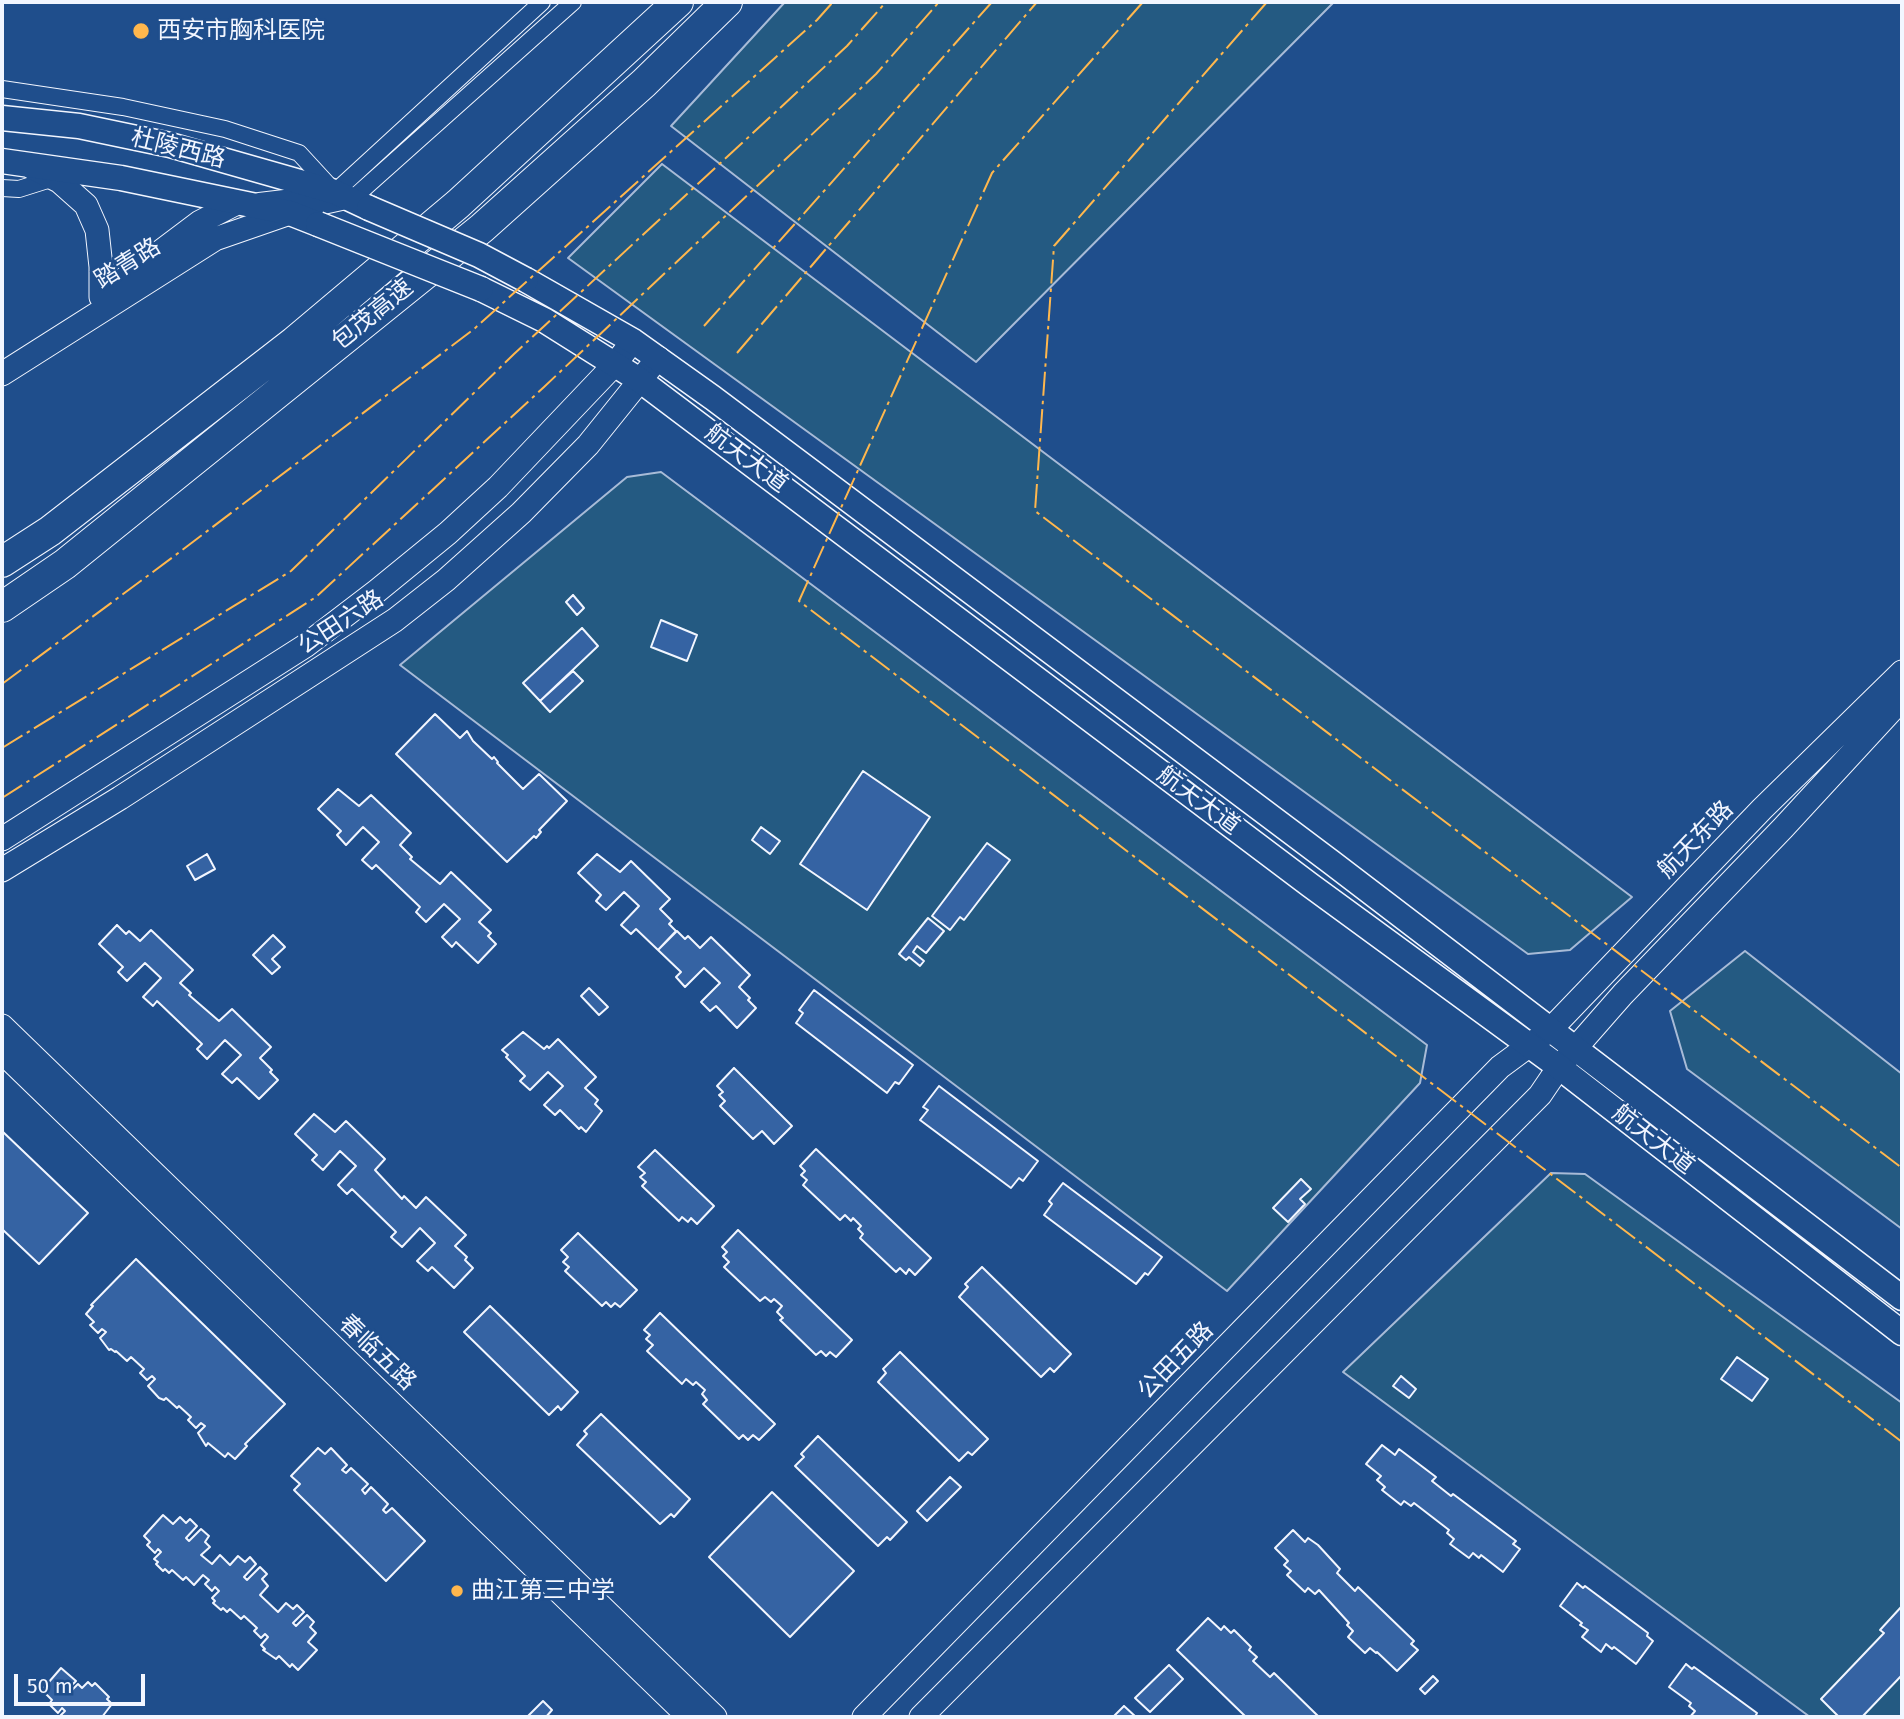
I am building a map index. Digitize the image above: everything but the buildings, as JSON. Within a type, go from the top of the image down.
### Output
[{"type":"highway","name":"包茂高速","points":[[2,562],[50,531],[294,342],[458,204],[678,2]]},
{"type":"highway","name":"包茂高速","points":[[2,607],[65,564],[482,228],[645,83],[727,2]]},
{"type":"main road","name":"杜陵西路","points":[[2,118],[79,125],[170,145],[351,200],[479,256],[526,280]]},
{"type":"main road","name":"杜陵西路","points":[[11,162],[63,174],[121,178],[290,213],[481,289]]},
{"type":"main road","name":"航天大道","points":[[526,280],[658,358],[1331,862],[1902,1298]]},
{"type":"main road","name":"航天大道","points":[[481,289],[544,320],[641,381],[1310,886],[1559,1067],[1902,1333]]},
{"type":"street","points":[[237,203],[351,200],[542,2]]},
{"type":"street","points":[[290,213],[351,200],[573,2]]},
{"type":"street","points":[[2,89],[123,107],[225,130],[299,153],[351,200]]},
{"type":"street","points":[[2,188],[19,189],[63,174],[86,205],[97,230],[101,297]]},
{"type":"street","name":"踏青路","points":[[2,359],[101,297],[200,222],[237,203]]},
{"type":"street","name":"踏青路","points":[[2,374],[215,239],[290,213]]},
{"type":"street","name":"公田六路","points":[[2,839],[305,646],[377,591],[448,533],[498,487],[615,364],[633,341]]},
{"type":"street","name":"公田六路","points":[[2,870],[120,798],[395,620],[446,580],[521,513],[588,445],[658,358]]},
{"type":"street","name":"航天东路","points":[[1529,1046],[1550,1030],[1762,809],[1902,672]]},
{"type":"street","points":[[921,1717],[1540,1095],[1559,1067],[1623,994],[1783,828],[1902,699]]},
{"type":"street","name":"春临五路","points":[[2,1026],[715,1717]]},
{"type":"street","name":"公田五路","points":[[864,1717],[1500,1067],[1529,1046]]},
{"type":"street","name":"春临五路","points":[[2,1052],[689,1717]]},
{"type":"shaded area","points":[[785,2],[1334,2],[976,362],[671,126]]},
{"type":"shaded area","points":[[662,164],[1632,897],[1570,950],[1528,954],[568,258]]},
{"type":"shaded area","points":[[661,472],[1427,1045],[1420,1083],[1227,1291],[400,665],[627,477]]},
{"type":"shaded area","points":[[1745,951],[1902,1074],[1902,1229],[1687,1069],[1670,1011]]},
{"type":"shaded area","points":[[1551,1173],[1585,1174],[1902,1403],[1902,1717],[1810,1717],[1343,1372]]},
{"type":"power","points":[[2,684],[474,329],[817,20],[833,2]]},
{"type":"power","points":[[2,748],[291,571],[514,354],[847,46],[886,2]]},
{"type":"power","points":[[2,798],[316,597],[544,387],[876,74],[939,2]]},
{"type":"power","points":[[704,326],[992,2]]},
{"type":"power","points":[[737,353],[1037,2]]},
{"type":"power","points":[[1143,2],[992,173],[799,601],[1902,1442]]},
{"type":"power","points":[[1267,2],[1054,246],[1035,511],[1902,1168]]},
{"type":"place","name":"西安市胸科医院","points":[[141,31]]},
{"type":"place","name":"曲江第三中学","points":[[457,1591]]}]
